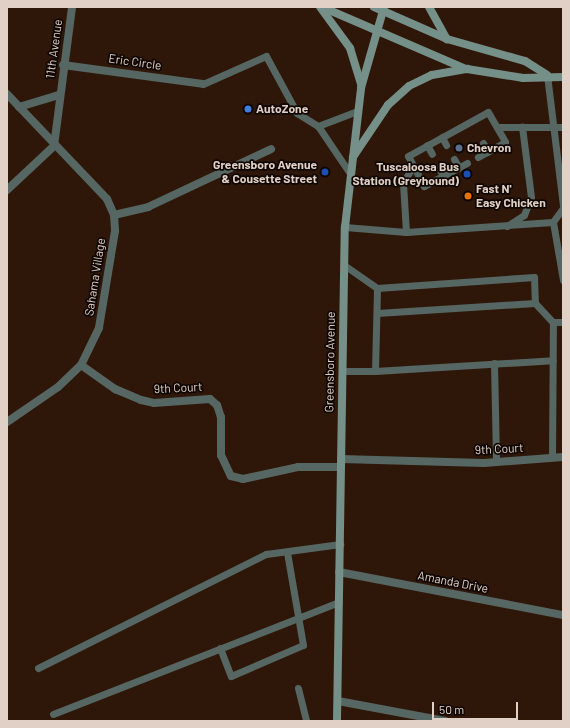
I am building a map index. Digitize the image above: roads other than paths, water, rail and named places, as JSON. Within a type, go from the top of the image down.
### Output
[{"type":"main road","points":[[321,7],[467,69],[523,78],[547,75],[563,77]]},
{"type":"main road","points":[[321,7],[350,48],[358,64],[361,88]]},
{"type":"main road","points":[[374,7],[384,9],[447,39],[525,62],[547,75]]},
{"type":"main road","points":[[430,7],[447,39]]},
{"type":"main road","name":"Greensboro Avenue","points":[[337,721],[345,227],[357,111],[361,88],[376,30],[384,9]]},
{"type":"main road","points":[[352,159],[388,105],[403,90],[432,75],[467,69]]},
{"type":"street","name":"11th Avenue","points":[[54,146],[59,95],[72,7]]},
{"type":"street","name":"Eric Circle","points":[[64,65],[203,84]]},
{"type":"street","points":[[7,94],[106,200],[114,215],[148,207],[271,149]]},
{"type":"street","name":"11th Avenue","points":[[19,107],[59,95]]},
{"type":"street","points":[[7,190],[54,146]]},
{"type":"street","name":"Sahama Village","points":[[7,422],[58,387],[81,365],[102,314],[114,215]]},
{"type":"street","name":"9th Court","points":[[81,365],[115,389],[141,400],[154,403],[210,399],[217,405],[221,417],[220,455],[230,476],[243,479],[298,467],[341,463],[496,462],[563,457]]},
{"type":"street","name":"Amanda Drive","points":[[339,572],[563,615]]},
{"type":"street","points":[[338,701],[445,721]]},
{"type":"lane","points":[[203,84],[266,56],[297,113],[318,126],[350,172]]},
{"type":"lane","points":[[547,75],[552,127],[561,166],[563,207],[553,222],[563,280]]},
{"type":"lane","points":[[318,126],[357,111]]},
{"type":"lane","points":[[467,163],[424,186],[408,156],[456,130],[472,125],[488,112],[505,142],[478,157]]},
{"type":"lane","points":[[497,127],[563,127]]},
{"type":"lane","points":[[506,227],[524,214],[531,198],[522,127]]},
{"type":"lane","points":[[456,130],[460,137]]},
{"type":"lane","points":[[442,137],[446,145]]},
{"type":"lane","points":[[483,143],[488,152]]},
{"type":"lane","points":[[427,145],[432,154]]},
{"type":"lane","points":[[454,159],[459,168]]},
{"type":"lane","points":[[406,232],[403,183],[413,166]]},
{"type":"lane","points":[[439,168],[443,176]]},
{"type":"lane","points":[[345,227],[406,232],[506,227],[553,222]]},
{"type":"lane","points":[[344,265],[377,288],[534,277],[535,303],[553,322],[552,457]]},
{"type":"lane","points":[[375,371],[377,288]]},
{"type":"lane","points":[[377,313],[535,303]]},
{"type":"lane","points":[[553,322],[563,322]]},
{"type":"lane","points":[[342,371],[375,371],[553,360]]},
{"type":"lane","points":[[494,363],[496,462]]},
{"type":"lane","points":[[38,668],[266,554],[340,544]]},
{"type":"lane","points":[[220,648],[231,676],[302,645],[287,552]]},
{"type":"lane","points":[[53,714],[339,602]]},
{"type":"lane","points":[[298,688],[306,721]]},
{"type":"place","name":"AutoZone","points":[[248,109]]},
{"type":"place","name":"Chevron","points":[[459,148]]},
{"type":"place","name":"Greensboro Avenue & Cousette Street","points":[[325,172]]},
{"type":"place","name":"Tuscaloosa Bus Station (Greyhound)","points":[[467,174]]},
{"type":"place","name":"Fast N' Easy Chicken","points":[[468,196]]}]
